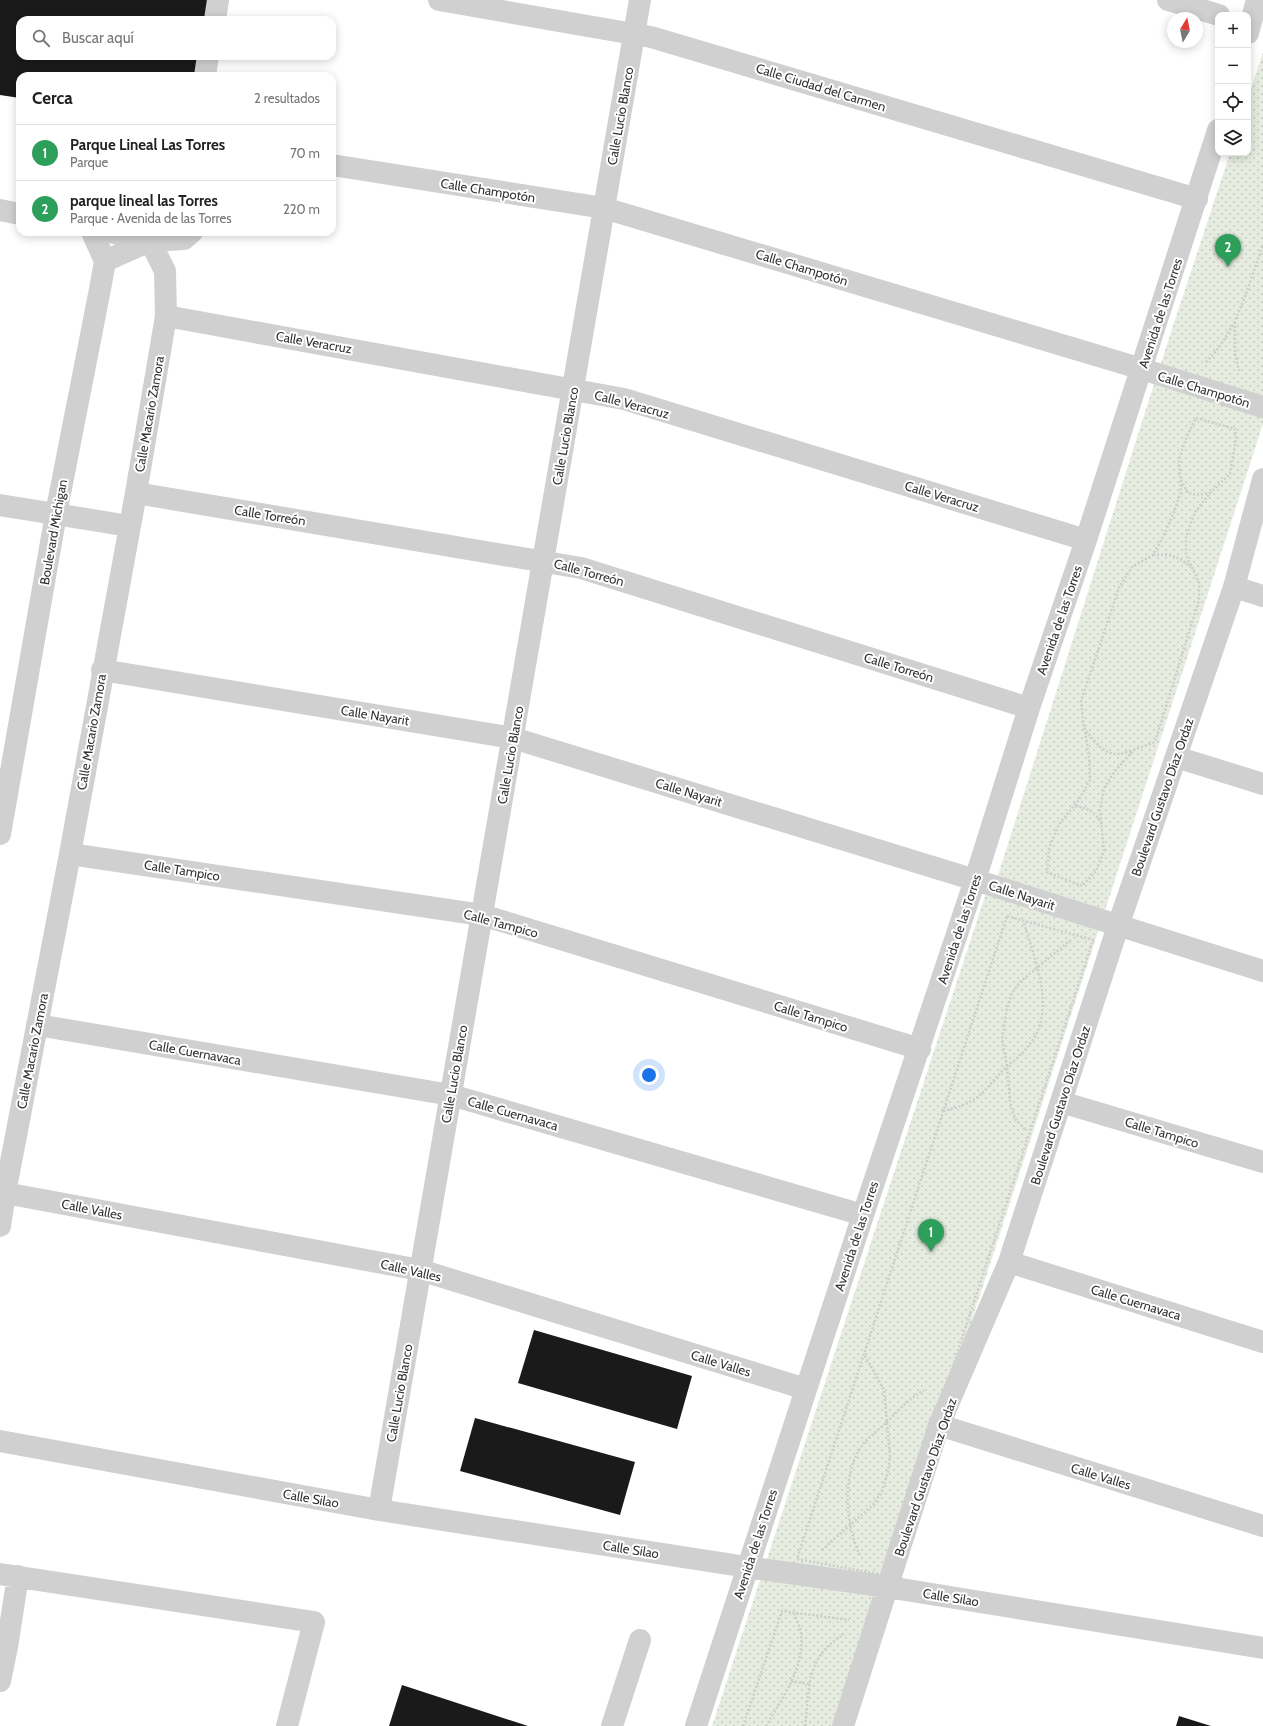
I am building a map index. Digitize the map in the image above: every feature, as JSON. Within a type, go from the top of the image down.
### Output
[{"type":"street","points":[[216,16],[218,0]]},
{"type":"street","name":"Calle Ciudad del Carmen","points":[[439,0],[652,37],[1197,199]]},
{"type":"street","name":"Calle Lucio Blanco","points":[[379,1510],[640,0]]},
{"type":"street","points":[[1168,0],[1215,14]]},
{"type":"street","points":[[1251,20],[1257,0]]},
{"type":"street","points":[[206,72],[207,60]]},
{"type":"street","name":"Avenida de las Torres","points":[[696,1726],[863,1215],[920,1049],[1029,708],[1142,369],[1215,140]]},
{"type":"street","name":"Calle Champotón","points":[[336,166],[604,208],[1142,369],[1263,407]]},
{"type":"street","points":[[0,210],[16,213]]},
{"type":"street","points":[[94,236],[105,261],[150,241]]},
{"type":"street","points":[[128,236],[150,241],[184,238],[187,236]]},
{"type":"street","name":"Calle Macario Zamora","points":[[0,1226],[136,493],[166,316],[165,271],[150,241]]},
{"type":"street","name":"Boulevard Michigan","points":[[0,834],[56,514],[99,299],[105,261]]},
{"type":"street","name":"Calle Veracruz","points":[[166,316],[624,399],[1086,540]]},
{"type":"street","name":"Boulevard Gustavo Díaz Ordaz","points":[[843,1726],[939,1425],[1009,1262],[1118,926],[1234,587],[1263,479]]},
{"type":"street","name":"Calle Torreón","points":[[136,493],[581,568],[1029,708]]},
{"type":"street","points":[[0,505],[129,526]]},
{"type":"street","points":[[1234,587],[1263,596]]},
{"type":"street","name":"Calle Nayarit","points":[[102,670],[513,738],[975,880],[1263,971]]},
{"type":"street","points":[[1176,757],[1263,784]]},
{"type":"street","name":"Calle Tampico","points":[[70,854],[482,915],[920,1049]]},
{"type":"street","name":"Calle Cuernavaca","points":[[37,1025],[451,1095],[863,1215]]},
{"type":"street","name":"Calle Tampico","points":[[1061,1102],[1263,1162]]},
{"type":"street","name":"Calle Valles","points":[[5,1193],[420,1270],[806,1389]]},
{"type":"street","name":"Calle Cuernavaca","points":[[1009,1262],[1263,1342]]},
{"type":"street","name":"Calle Valles","points":[[939,1425],[1263,1526]]},
{"type":"street","name":"Calle Silao","points":[[0,1441],[379,1510],[747,1567],[888,1587],[1263,1648]]},
{"type":"street","points":[[0,1681],[7,1647],[9,1575],[314,1622],[287,1726]]},
{"type":"street","points":[[612,1726],[640,1640]]},
{"type":"path","points":[[1202,366],[1212,356],[1235,322],[1263,245]]},
{"type":"path","points":[[1235,322],[1236,354],[1240,376]]},
{"type":"path","points":[[1084,728],[1107,752],[1117,755],[1154,742],[1199,600],[1199,582],[1186,555],[1186,537],[1196,512],[1211,492],[1230,474],[1236,439],[1235,429],[1196,418],[1187,436],[1179,459],[1181,491],[1174,512],[1153,555]]},
{"type":"path","points":[[1180,478],[1188,493],[1197,495],[1211,492]]},
{"type":"path","points":[[1135,749],[1115,771],[1104,788],[1100,810],[1103,825],[1104,851],[1096,872],[1082,886],[1047,872],[1049,848],[1059,824],[1074,806],[1090,780],[1089,756],[1081,701],[1119,588],[1132,567],[1153,555],[1166,554],[1177,557],[1191,567]]},
{"type":"path","points":[[1074,806],[1087,808],[1095,814],[1103,825]]},
{"type":"path","points":[[1006,916],[1077,935],[1093,940],[884,1575],[797,1558],[1006,916]]},
{"type":"path","points":[[943,1111],[961,1107],[981,1096],[1007,1066],[1021,1055],[1033,1039],[1039,1026],[1044,1001],[1037,967],[1023,921]]},
{"type":"path","points":[[1030,1133],[1016,1120],[1012,1111],[1007,1066],[1002,1039],[1006,1008],[1012,992],[1021,981],[1077,935]]},
{"type":"path","points":[[822,1551],[874,1504],[882,1491],[888,1472],[890,1456],[884,1390],[864,1354]]},
{"type":"path","points":[[938,1386],[946,1386]]},
{"type":"path","points":[[862,1560],[851,1525],[848,1501],[848,1489],[854,1461],[864,1443],[907,1402],[925,1389]]},
{"type":"path","points":[[810,1561],[816,1556]]},
{"type":"path","points":[[865,1566],[868,1572]]},
{"type":"path","points":[[743,1726],[782,1611],[856,1621]]},
{"type":"path","points":[[766,1726],[798,1666],[801,1651],[801,1632],[794,1613]]},
{"type":"path","points":[[805,1726],[809,1684],[813,1668],[818,1657],[846,1633]]},
{"type":"path","points":[[791,1681],[809,1684]]},
{"type":"shaded area","points":[[1263,52],[1263,424],[840,1726],[712,1726],[987,890],[993,891],[1155,381],[1229,156],[1251,156],[1251,89]]},
{"type":"building","points":[[0,0],[213,0],[210,16],[16,16],[16,60],[202,60],[200,72],[16,72],[16,97],[0,95]]},
{"type":"building","points":[[534,1330],[692,1376],[677,1429],[518,1383]]},
{"type":"building","points":[[475,1418],[635,1462],[620,1515],[460,1471]]},
{"type":"building","points":[[402,1685],[528,1726],[389,1726]]},
{"type":"building","points":[[1179,1716],[1211,1726],[1176,1726]]},
{"type":"place","name":"parque lineal las Torres","points":[[1228,267]]},
{"type":"place","name":"Parque Lineal Las Torres","points":[[931,1252]]}]
